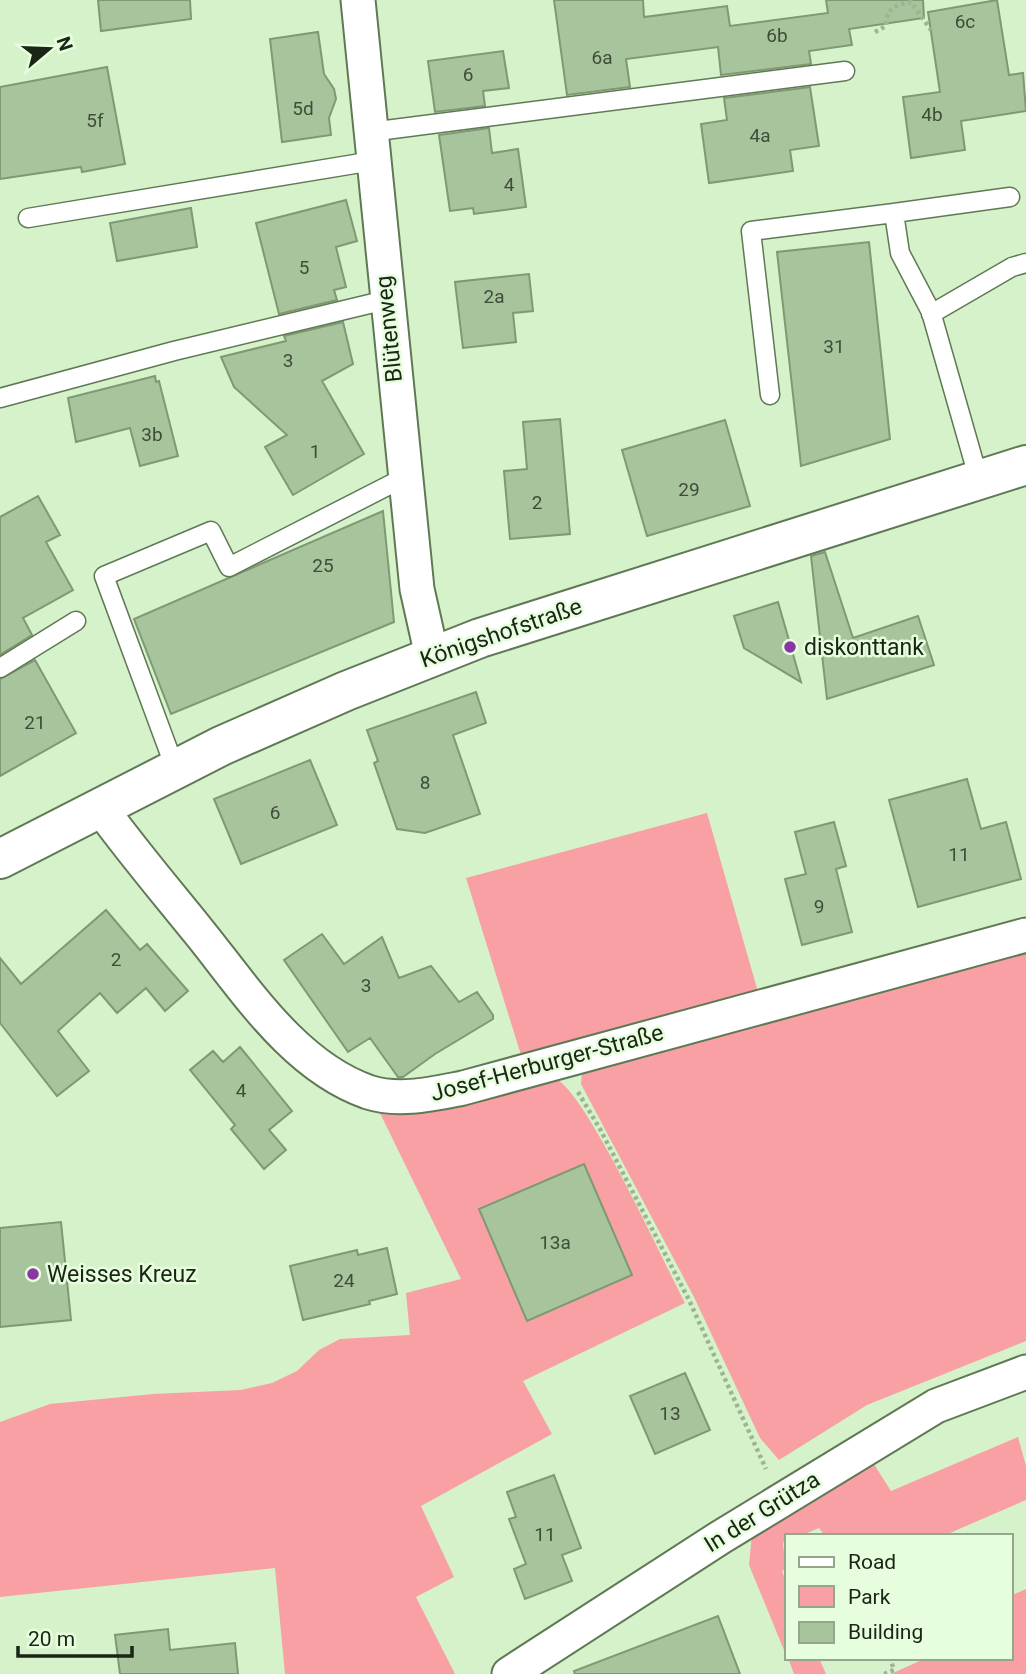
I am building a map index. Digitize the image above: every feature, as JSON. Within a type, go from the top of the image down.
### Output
[{"type":"main road","name":"Königshofstraße","points":[[0,859],[175,768],[345,691],[432,656],[527,621],[1026,466]]},
{"type":"street","name":"Blütenweg","points":[[358,0],[417,589],[432,656]]},
{"type":"street","name":"Josef-Herburger-Straße","points":[[100,807],[271,1021],[306,1055],[339,1079],[369,1092],[425,1096],[1026,935]]},
{"type":"street","name":"In der Grütza","points":[[509,1674],[936,1406],[1026,1372]]},
{"type":"lane","points":[[28,218],[372,146],[845,71]]},
{"type":"lane","points":[[770,395],[751,231],[1010,197]]},
{"type":"lane","points":[[894,213],[900,253],[931,314],[979,480]]},
{"type":"lane","points":[[931,314],[1012,267],[1026,263]]},
{"type":"lane","points":[[0,398],[174,351],[386,300]]},
{"type":"lane","points":[[175,768],[104,576],[211,530],[229,567],[405,477]]},
{"type":"lane","points":[[0,668],[76,621]]},
{"type":"path","points":[[875,32],[886,26],[888,12],[898,5],[911,2],[931,30]]},
{"type":"path","points":[[562,1060],[689,1300],[753,1444],[782,1501]]},
{"type":"path","points":[[884,1674],[894,1670],[891,1660]]},
{"type":"green space","points":[[707,813],[758,992],[521,1055],[466,878]]},
{"type":"green space","points":[[1026,952],[1026,1341],[867,1405],[779,1460],[760,1438],[694,1297],[581,1084],[582,1072]]},
{"type":"green space","points":[[556,1079],[570,1091],[605,1146],[685,1303],[523,1381],[552,1434],[421,1506],[454,1577],[416,1597],[455,1674],[285,1674],[275,1568],[0,1597],[0,1422],[50,1404],[153,1394],[241,1390],[272,1383],[297,1371],[319,1350],[340,1339],[410,1335],[406,1293],[461,1279],[378,1109]]},
{"type":"green space","points":[[1018,1437],[1026,1466],[1026,1500],[948,1534],[824,1534],[819,1528],[805,1534],[785,1534],[785,1570],[782,1571],[785,1579],[785,1653],[749,1565],[752,1534],[872,1461],[891,1491]]},
{"type":"green space","points":[[1026,1589],[1026,1674],[891,1674],[922,1660],[1012,1660],[1012,1595]]},
{"type":"green space","points":[[789,1660],[820,1660],[826,1674],[794,1674]]},
{"type":"building","points":[[98,0],[190,0],[191,19],[101,31]]},
{"type":"building","points":[[554,0],[643,0],[644,17],[727,6],[730,26],[828,13],[826,0],[923,0],[924,18],[849,29],[852,45],[809,51],[811,64],[721,75],[718,47],[626,59],[630,87],[567,95]]},
{"type":"building","points":[[997,0],[1009,75],[1023,73],[1026,111],[961,121],[965,150],[911,158],[903,97],[940,92],[928,12]]},
{"type":"building","points":[[318,32],[324,74],[334,89],[336,99],[329,118],[331,135],[282,142],[270,39]]},
{"type":"building","points":[[503,51],[509,88],[483,91],[485,106],[435,112],[428,61]]},
{"type":"building","points":[[107,67],[125,164],[82,172],[81,167],[0,179],[0,87]]},
{"type":"building","points":[[810,87],[819,146],[790,150],[793,171],[709,183],[701,124],[727,120],[724,98]]},
{"type":"building","points":[[489,128],[492,153],[518,149],[526,207],[474,214],[473,208],[450,211],[439,135]]},
{"type":"building","points":[[346,200],[357,241],[336,247],[346,287],[334,290],[337,300],[279,314],[256,223]]},
{"type":"building","points":[[191,208],[197,247],[117,261],[110,223]]},
{"type":"building","points":[[869,242],[890,439],[801,466],[777,252]]},
{"type":"building","points":[[529,274],[533,311],[513,313],[516,342],[463,348],[455,282]]},
{"type":"building","points":[[343,322],[353,364],[322,381],[364,454],[293,495],[265,447],[287,435],[234,387],[221,357],[286,341],[284,336]]},
{"type":"building","points":[[155,376],[156,382],[159,381],[178,456],[140,466],[130,428],[76,442],[68,398]]},
{"type":"building","points":[[560,419],[570,534],[510,539],[504,471],[527,469],[523,422]]},
{"type":"building","points":[[725,420],[750,506],[647,536],[622,450]]},
{"type":"building","points":[[38,496],[60,535],[46,542],[73,590],[23,618],[32,635],[0,655],[0,517]]},
{"type":"building","points":[[383,511],[394,622],[171,714],[134,619]]},
{"type":"building","points":[[825,552],[853,638],[918,616],[934,665],[827,699],[811,556]]},
{"type":"building","points":[[778,602],[801,682],[744,648],[734,616]]},
{"type":"building","points":[[35,660],[76,733],[0,776],[0,679]]},
{"type":"building","points":[[476,692],[486,723],[453,735],[480,814],[425,833],[397,829],[374,763],[378,761],[367,730]]},
{"type":"building","points":[[310,760],[337,825],[241,864],[214,799]]},
{"type":"building","points":[[967,779],[981,829],[1006,822],[1021,879],[918,907],[889,800]]},
{"type":"building","points":[[834,822],[846,866],[836,869],[852,932],[802,945],[785,879],[806,874],[795,832]]},
{"type":"building","points":[[106,910],[140,950],[147,944],[188,991],[165,1011],[146,988],[117,1013],[100,993],[58,1031],[89,1071],[57,1096],[0,1023],[0,958],[21,984]]},
{"type":"building","points":[[322,934],[344,964],[382,937],[399,978],[431,966],[459,1002],[477,992],[493,1019],[403,1077],[398,1077],[370,1038],[348,1052],[284,960]]},
{"type":"building","points":[[240,1047],[292,1111],[269,1130],[286,1150],[264,1169],[231,1129],[235,1125],[190,1070],[213,1051],[223,1062]]},
{"type":"building","points":[[584,1164],[632,1275],[527,1321],[479,1209]]},
{"type":"building","name":"Weisses Kreuz","points":[[61,1222],[71,1320],[0,1327],[0,1228]]},
{"type":"building","points":[[387,1248],[397,1294],[369,1301],[370,1304],[303,1320],[290,1266],[357,1250],[358,1255]]},
{"type":"building","points":[[685,1373],[710,1430],[655,1454],[630,1396]]},
{"type":"building","points":[[554,1475],[581,1548],[562,1555],[572,1581],[525,1599],[514,1569],[526,1564],[509,1519],[516,1517],[507,1492]]},
{"type":"building","points":[[718,1616],[740,1674],[575,1674],[574,1671]]},
{"type":"building","points":[[168,1629],[170,1650],[235,1643],[238,1674],[120,1674],[115,1635]]},
{"type":"place","name":"diskonttank","points":[[790,647]]},
{"type":"place","name":"Weisses Kreuz","points":[[33,1274]]}]
